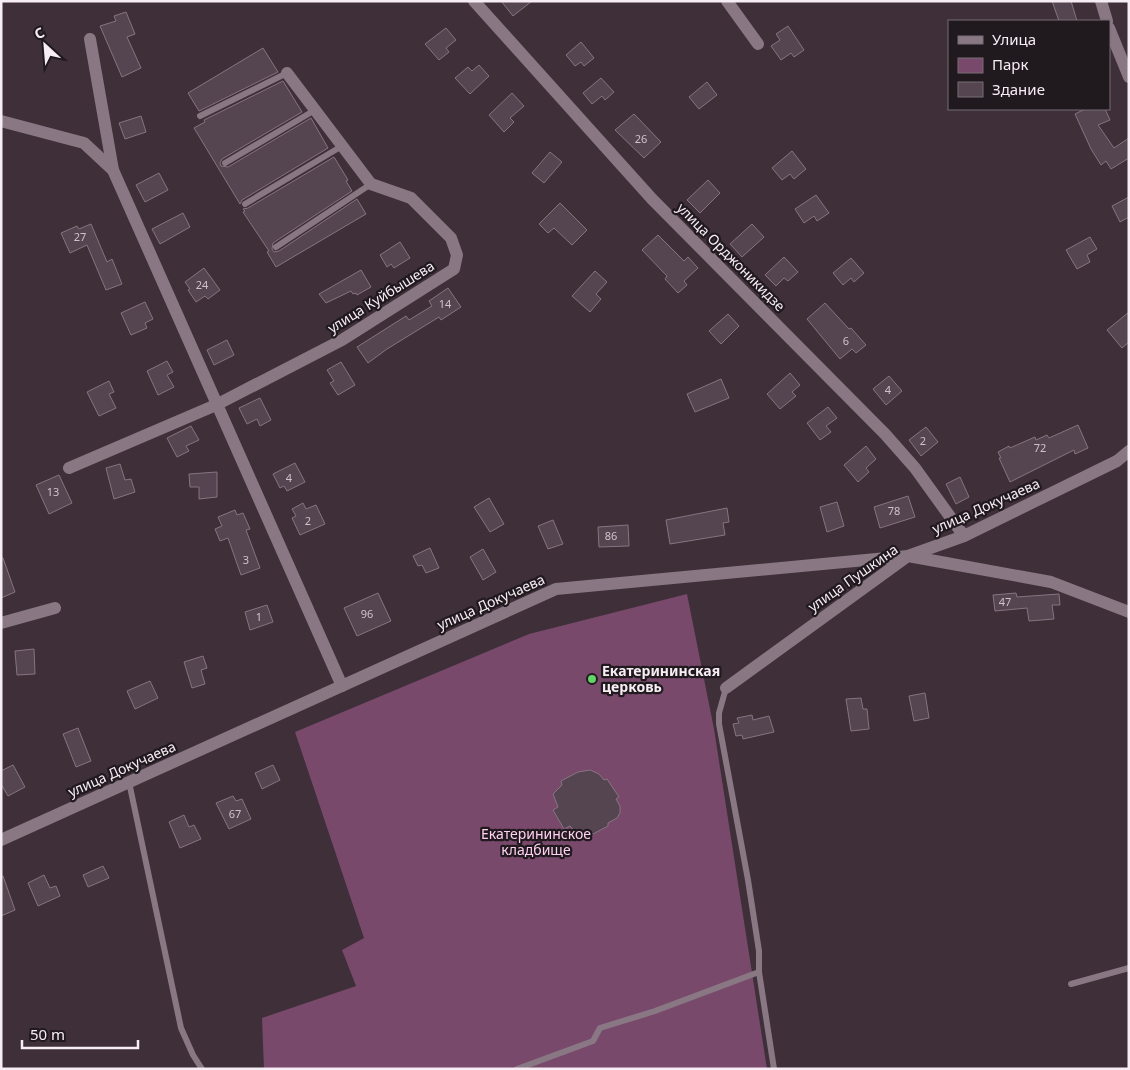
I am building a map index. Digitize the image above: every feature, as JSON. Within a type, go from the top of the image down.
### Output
[{"type":"street","name":"улица Орджоникидзе","points":[[474,1],[652,199],[885,434],[915,468],[964,536]]},
{"type":"street","points":[[727,1],[758,44]]},
{"type":"street","points":[[1100,1],[1107,20]]},
{"type":"street","points":[[1110,30],[1129,78]]},
{"type":"street","points":[[90,40],[113,170],[342,686]]},
{"type":"street","points":[[287,73],[371,184]]},
{"type":"street","points":[[1,121],[84,143],[113,170]]},
{"type":"street","name":"улица Куйбышева","points":[[69,468],[216,404],[342,340],[454,269],[457,255],[451,238],[411,198],[371,184]]},
{"type":"street","name":"улица Докучаева","points":[[1,840],[556,589],[908,556],[964,536],[1118,461],[1129,451]]},
{"type":"street","name":"улица Пушкина","points":[[726,688],[908,556],[1051,582],[1129,612]]},
{"type":"street","points":[[1,623],[55,608]]},
{"type":"lane","points":[[200,116],[287,73]]},
{"type":"lane","points":[[225,162],[315,110]]},
{"type":"lane","points":[[244,204],[342,146]]},
{"type":"lane","points":[[276,247],[371,184]]},
{"type":"lane","points":[[726,688],[719,713],[719,724],[748,880],[759,951],[759,972],[774,1069]]},
{"type":"lane","points":[[129,782],[181,1028],[193,1055],[202,1069]]},
{"type":"lane","points":[[1072,984],[1129,968]]},
{"type":"lane","points":[[517,1069],[593,1041],[600,1028],[655,1011],[759,972]]},
{"type":"green space","name":"Екатерининское кладбище","points":[[687,594],[714,729],[767,1069],[264,1069],[262,1018],[356,986],[342,950],[364,938],[295,732],[529,634]]},
{"type":"building","points":[[501,1],[532,1],[513,16]]},
{"type":"building","points":[[1052,1],[1071,1],[1077,20],[1059,20]]},
{"type":"building","points":[[126,12],[135,34],[127,37],[141,68],[122,77],[100,26],[116,21],[114,16]]},
{"type":"building","points":[[788,26],[804,50],[794,57],[791,53],[781,60],[771,46],[780,40],[776,34]]},
{"type":"building","points":[[446,28],[456,40],[446,48],[449,52],[439,60],[425,44]]},
{"type":"building","points":[[581,42],[594,58],[584,66],[581,62],[575,66],[566,55]]},
{"type":"building","points":[[263,48],[278,72],[199,111],[188,93]]},
{"type":"building","points":[[479,65],[489,76],[470,94],[455,78],[468,67],[472,71]]},
{"type":"building","points":[[601,78],[614,92],[605,100],[602,96],[592,104],[583,93]]},
{"type":"building","points":[[283,81],[302,112],[222,159],[221,166],[228,167],[311,118],[328,148],[242,200],[240,204],[194,128],[205,122],[204,120]]},
{"type":"building","points":[[707,82],[717,95],[699,109],[689,97]]},
{"type":"building","points":[[512,93],[524,106],[510,118],[514,122],[504,132],[489,115]]},
{"type":"building","points":[[1083,110],[1105,110],[1110,120],[1098,125],[1114,148],[1129,138],[1129,158],[1111,169],[1106,161],[1101,165],[1091,149],[1075,114]]},
{"type":"building","points":[[634,114],[661,142],[644,158],[615,130]]},
{"type":"building","points":[[141,116],[146,132],[125,139],[119,123]]},
{"type":"building","points":[[792,151],[806,169],[794,179],[790,174],[782,180],[772,168]]},
{"type":"building","points":[[550,152],[562,162],[544,183],[532,173]]},
{"type":"building","points":[[334,157],[348,180],[346,181],[352,191],[273,243],[272,249],[274,252],[279,251],[357,199],[366,214],[276,267],[267,252],[269,251],[243,212],[245,211],[243,209],[248,208]]},
{"type":"building","points":[[159,173],[168,190],[145,202],[136,185]]},
{"type":"building","points":[[708,180],[720,193],[700,213],[687,200]]},
{"type":"building","points":[[816,195],[829,213],[817,221],[814,216],[804,223],[795,209]]},
{"type":"building","points":[[1129,197],[1129,217],[1120,222],[1112,206]]},
{"type":"building","points":[[560,203],[587,230],[572,245],[554,228],[548,233],[539,224]]},
{"type":"building","points":[[183,213],[190,227],[160,244],[152,229]]},
{"type":"building","points":[[91,224],[107,262],[112,259],[122,284],[106,290],[87,245],[70,253],[61,233],[77,226],[79,229]]},
{"type":"building","points":[[752,224],[764,237],[742,257],[730,244]]},
{"type":"building","points":[[658,235],[684,261],[688,257],[698,268],[684,281],[687,285],[678,293],[665,279],[667,276],[642,250]]},
{"type":"building","points":[[1090,237],[1097,249],[1087,255],[1090,262],[1077,269],[1066,250]]},
{"type":"building","points":[[400,242],[410,258],[394,268],[391,264],[387,267],[380,255]]},
{"type":"building","points":[[784,257],[798,272],[788,281],[784,278],[776,286],[765,275]]},
{"type":"building","points":[[851,258],[864,273],[854,282],[851,278],[843,285],[833,273]]},
{"type":"building","points":[[204,268],[220,290],[208,299],[205,296],[196,302],[185,282]]},
{"type":"building","points":[[361,270],[371,287],[357,295],[351,291],[326,303],[319,294]]},
{"type":"building","points":[[595,271],[607,282],[596,294],[601,299],[590,312],[572,296]]},
{"type":"building","points":[[448,288],[461,307],[441,320],[439,317],[368,363],[357,347],[406,316],[409,320],[432,306],[429,301]]},
{"type":"building","points":[[145,302],[153,319],[145,323],[147,328],[131,335],[121,313]]},
{"type":"building","points":[[825,303],[866,345],[856,353],[852,349],[840,359],[807,319]]},
{"type":"building","points":[[1129,312],[1129,342],[1122,348],[1107,330]]},
{"type":"building","points":[[728,314],[739,326],[721,344],[709,331]]},
{"type":"building","points":[[227,340],[234,355],[214,365],[207,350]]},
{"type":"building","points":[[167,361],[173,372],[167,375],[174,387],[158,395],[147,371]]},
{"type":"building","points":[[341,362],[355,385],[338,395],[330,383],[334,381],[327,370]]},
{"type":"building","points":[[790,373],[800,385],[792,392],[796,396],[780,409],[767,394]]},
{"type":"building","points":[[889,376],[902,391],[886,405],[873,389]]},
{"type":"building","points":[[721,379],[729,398],[695,412],[687,394]]},
{"type":"building","points":[[109,381],[114,392],[109,394],[116,408],[99,416],[87,392]]},
{"type":"building","points":[[260,398],[271,420],[260,426],[257,419],[247,424],[239,408]]},
{"type":"building","points":[[828,407],[837,418],[826,426],[831,432],[820,440],[807,423]]},
{"type":"building","points":[[1078,425],[1088,448],[1075,454],[1074,450],[1010,482],[998,452],[1035,437],[1036,440],[1047,435],[1049,438]]},
{"type":"building","points":[[191,426],[199,440],[186,446],[189,451],[177,457],[167,438]]},
{"type":"building","points":[[926,427],[938,442],[921,456],[909,440]]},
{"type":"building","points":[[866,446],[876,459],[866,468],[869,472],[858,482],[844,465]]},
{"type":"building","points":[[295,463],[305,482],[287,491],[284,486],[280,488],[273,474]]},
{"type":"building","points":[[120,464],[125,480],[131,479],[135,492],[114,499],[106,468]]},
{"type":"building","points":[[217,472],[217,497],[199,499],[199,487],[190,487],[189,474]]},
{"type":"building","points":[[59,475],[72,503],[49,514],[36,485]]},
{"type":"building","points":[[960,477],[969,497],[956,504],[946,484]]},
{"type":"building","points":[[908,496],[915,517],[880,528],[874,507]]},
{"type":"building","points":[[489,498],[504,524],[490,532],[474,507]]},
{"type":"building","points":[[837,502],[844,526],[827,532],[820,507]]},
{"type":"building","points":[[303,503],[306,509],[316,505],[325,524],[300,535],[292,518],[296,516],[292,509]]},
{"type":"building","points":[[727,508],[729,522],[723,523],[725,535],[670,544],[666,520]]},
{"type":"building","points":[[235,510],[237,515],[243,513],[250,529],[246,530],[260,568],[241,575],[228,538],[220,541],[215,529],[222,526],[218,517]]},
{"type":"building","points":[[553,520],[563,544],[548,549],[538,526]]},
{"type":"building","points":[[628,525],[629,546],[599,547],[598,527]]},
{"type":"building","points":[[430,548],[439,568],[426,573],[422,565],[418,566],[413,556]]},
{"type":"building","points":[[483,549],[496,572],[483,580],[470,557]]},
{"type":"building","points":[[1,558],[3,558],[15,592],[1,598]]},
{"type":"building","points":[[378,593],[391,621],[357,636],[344,608]]},
{"type":"building","points":[[1016,593],[1017,597],[1059,594],[1060,605],[1052,605],[1054,619],[1029,621],[1027,608],[995,611],[993,595]]},
{"type":"building","points":[[267,605],[273,622],[250,630],[245,612]]},
{"type":"building","points":[[34,649],[35,674],[17,675],[15,651]]},
{"type":"building","points":[[203,656],[207,668],[201,670],[205,684],[192,688],[184,662]]},
{"type":"building","points":[[150,681],[158,698],[135,709],[127,691]]},
{"type":"building","points":[[925,693],[929,718],[914,721],[909,696]]},
{"type":"building","points":[[861,698],[863,709],[867,709],[869,729],[851,731],[846,699]]},
{"type":"building","points":[[752,715],[753,720],[769,716],[774,732],[743,739],[742,735],[736,736],[733,724],[739,723],[737,718]]},
{"type":"building","points":[[78,728],[91,761],[76,767],[63,734]]},
{"type":"building","points":[[13,765],[25,787],[8,796],[1,784],[1,771]]},
{"type":"building","points":[[273,765],[280,780],[262,789],[255,773]]},
{"type":"building","points":[[590,770],[599,774],[604,780],[607,779],[619,797],[616,799],[620,806],[620,813],[617,818],[608,823],[608,826],[593,834],[580,834],[575,832],[570,826],[564,829],[553,810],[558,807],[553,794],[562,785],[561,781],[578,772]]},
{"type":"building","points":[[233,796],[236,801],[242,799],[251,819],[229,829],[216,803]]},
{"type":"building","points":[[184,815],[189,827],[194,825],[201,839],[180,848],[169,822]]},
{"type":"building","points":[[103,866],[109,878],[88,887],[83,875]]},
{"type":"building","points":[[44,875],[50,888],[56,886],[60,896],[38,906],[28,883]]},
{"type":"building","points":[[3,876],[15,910],[1,916],[1,877]]},
{"type":"place","name":"Екатерининская церковь","points":[[592,679]]}]
